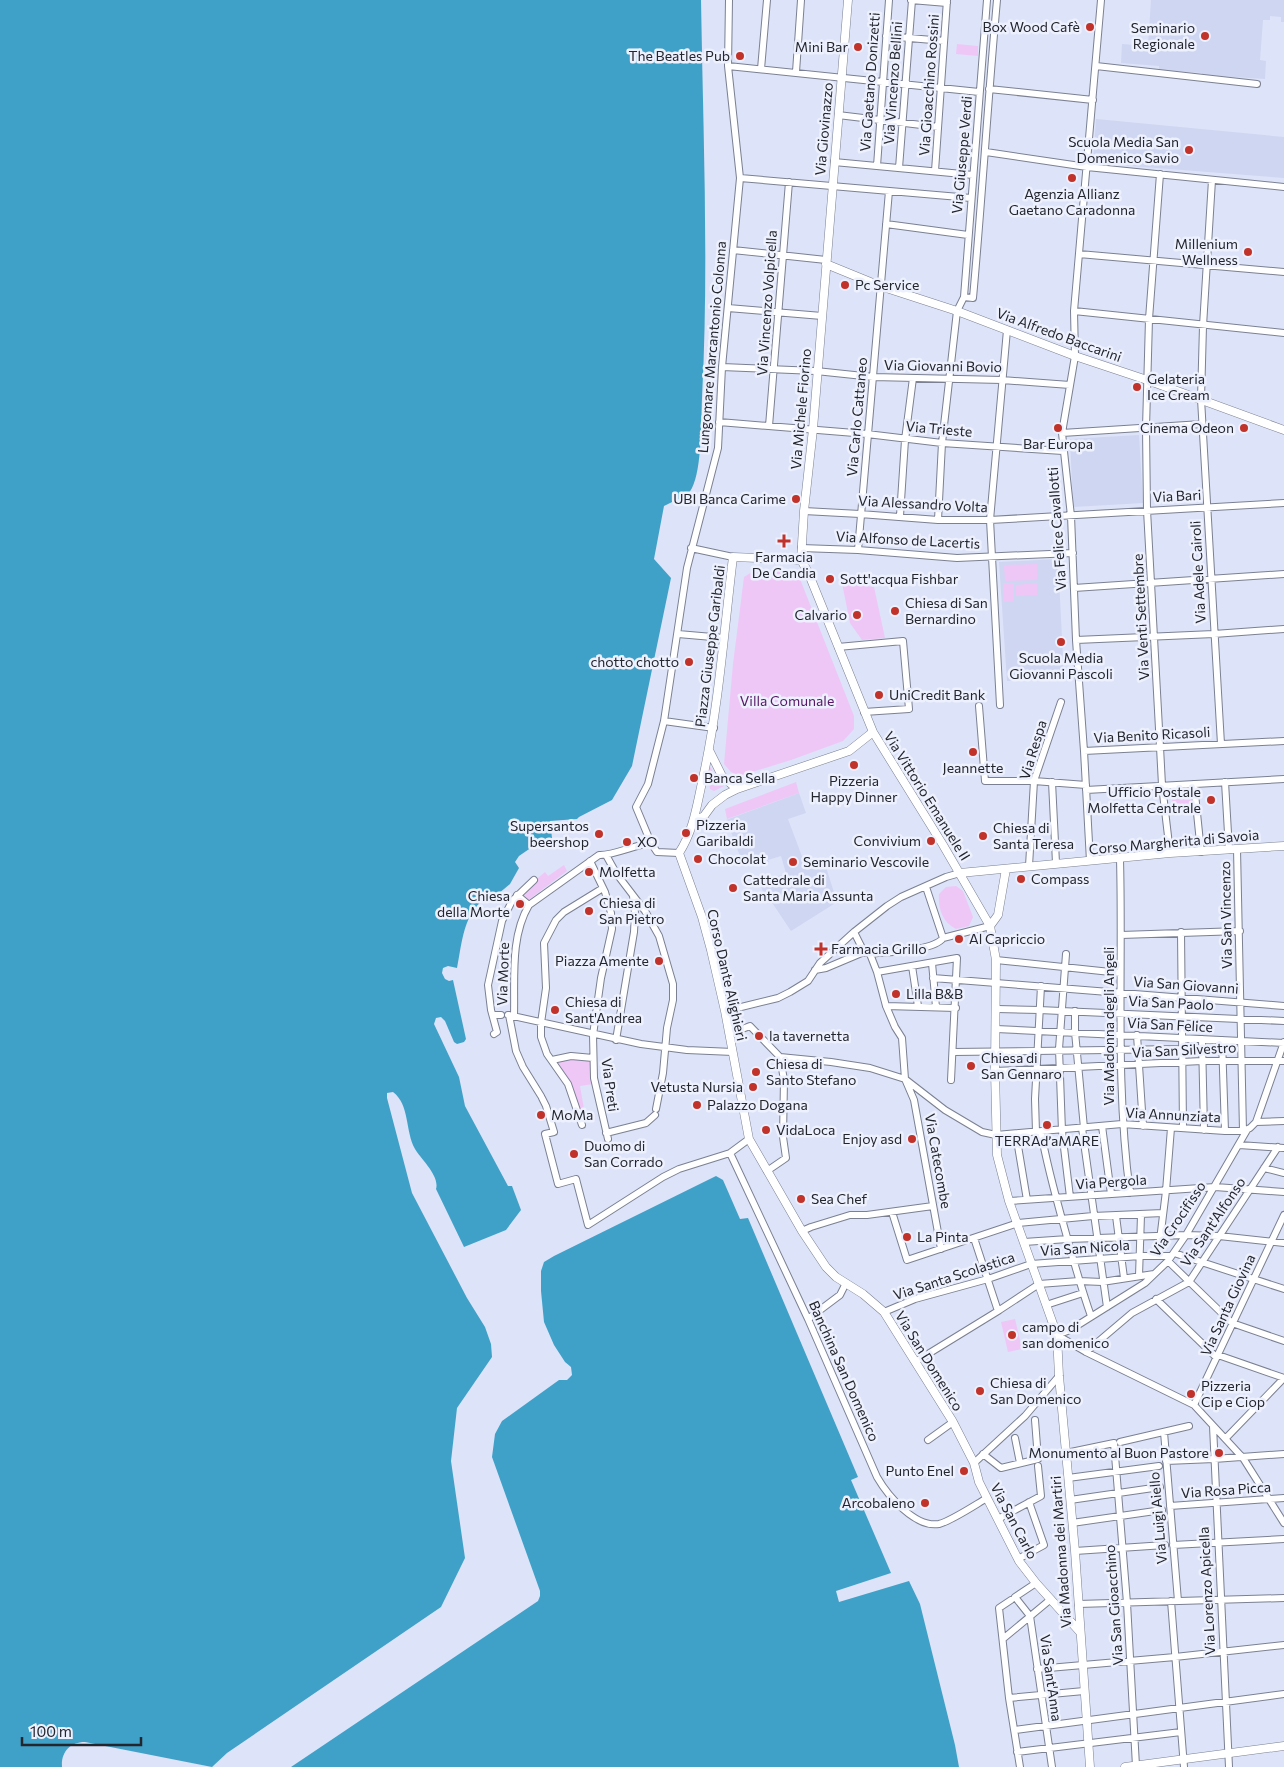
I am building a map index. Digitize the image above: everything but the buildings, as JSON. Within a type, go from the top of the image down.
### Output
[{"type":"street","name":"Lungomare Marcantonio Colonna","points":[[651,843],[636,807],[648,784],[664,721],[691,548],[718,448],[722,367],[740,178],[728,66],[729,0]]},
{"type":"street","points":[[761,68],[767,0]]},
{"type":"street","points":[[796,72],[801,0]]},
{"type":"street","name":"Via Giovinazzo","points":[[826,262],[848,0]]},
{"type":"street","name":"Via Gaetano Donizetti","points":[[877,166],[889,0]]},
{"type":"street","points":[[912,0],[947,2]]},
{"type":"street","name":"Via Vincenzo Bellini","points":[[899,168],[912,0]]},
{"type":"street","name":"Via Giuseppe Verdi","points":[[938,520],[942,443],[949,379],[957,311],[964,297],[987,0]]},
{"type":"street","points":[[964,297],[973,298],[997,0]]},
{"type":"street","name":"Via Felice Cavallotti","points":[[1090,861],[1076,640],[1071,516],[1062,433],[1075,356],[1074,311],[1101,0]]},
{"type":"street","name":"Via Gioacchino Rossini","points":[[935,171],[947,2]]},
{"type":"street","points":[[886,36],[944,41]]},
{"type":"street","points":[[728,66],[842,76],[979,92]]},
{"type":"street","points":[[1096,66],[1257,84]]},
{"type":"street","points":[[989,89],[1093,100]]},
{"type":"street","points":[[838,115],[938,127]]},
{"type":"street","points":[[986,152],[1087,167],[1284,186]]},
{"type":"street","points":[[834,162],[973,175]]},
{"type":"street","name":"Via Venti Settembre","points":[[1160,174],[1147,380],[1147,510],[1162,785],[1170,853]]},
{"type":"street","points":[[740,178],[971,198]]},
{"type":"street","name":"Via Adele Cairoli","points":[[1212,180],[1203,326],[1201,399],[1221,744]]},
{"type":"street","name":"Via Vincenzo Volpicella","points":[[769,426],[789,182]]},
{"type":"street","name":"Via Carlo Cattaneo","points":[[858,550],[889,191]]},
{"type":"street","points":[[886,224],[968,235]]},
{"type":"street","points":[[733,250],[826,262]]},
{"type":"street","points":[[1079,254],[1284,272]]},
{"type":"street","name":"Via Alfredo Baccarini","points":[[826,262],[880,286],[957,311],[1075,356],[1201,399],[1284,430]]},
{"type":"street","name":"Via Michele Fiorino","points":[[801,560],[826,262]]},
{"type":"street","points":[[728,308],[822,316]]},
{"type":"street","points":[[1074,311],[1284,333]]},
{"type":"street","points":[[1000,705],[990,556],[990,520],[1007,330]]},
{"type":"street","name":"Via Giovanni Bovio","points":[[722,367],[816,371],[873,377],[1002,380],[1070,385]]},
{"type":"street","points":[[900,516],[905,440],[914,378]]},
{"type":"street","name":"Via Trieste","points":[[719,422],[867,434],[905,440],[1063,451]]},
{"type":"street","points":[[1062,433],[1202,424]]},
{"type":"street","name":"Via Bari","points":[[1071,516],[1284,503]]},
{"type":"street","name":"Via Alessandro Volta","points":[[804,511],[938,520],[990,520],[1071,516]]},
{"type":"street","points":[[691,548],[733,558]]},
{"type":"street","name":"Via Alfonso de Lacertis","points":[[802,548],[858,550],[957,558],[1073,552]]},
{"type":"street","name":"Piazza Giuseppe Garibaldi","points":[[694,822],[714,728],[733,558],[801,560]]},
{"type":"street","points":[[517,895],[529,905],[590,861],[602,855],[638,845],[651,843],[657,852],[679,854],[687,841],[694,822],[704,816],[712,805],[725,795],[737,788],[849,750],[872,732],[801,560]]},
{"type":"street","points":[[1074,588],[1284,574]]},
{"type":"street","points":[[1076,640],[1284,629]]},
{"type":"street","points":[[678,634],[724,638]]},
{"type":"street","points":[[838,647],[903,641],[909,709],[864,712]]},
{"type":"street","name":"Via Respa","points":[[1029,866],[1034,781],[1061,702]]},
{"type":"street","points":[[979,706],[984,781],[1052,782],[1086,788],[1284,778]]},
{"type":"street","points":[[664,721],[714,728]]},
{"type":"street","name":"Via Vittorio Emanuele II","points":[[872,732],[960,873],[990,926]]},
{"type":"street","name":"Via Benito Ricasoli","points":[[1084,751],[1284,741]]},
{"type":"street","points":[[709,750],[722,776],[737,788]]},
{"type":"street","points":[[1052,782],[1056,863]]},
{"type":"street","name":"Via San Vincenzo","points":[[1225,782],[1240,931],[1241,1060],[1245,1130]]},
{"type":"street","points":[[1194,784],[1201,852]]},
{"type":"street","name":"Corso Margherita di Savoia","points":[[960,873],[1170,853],[1284,846]]},
{"type":"street","name":"Corso Dante Alighieri","points":[[679,854],[702,918],[725,1011],[749,1139]]},
{"type":"street","points":[[602,855],[645,911],[659,936],[672,984],[672,1000],[665,1048]]},
{"type":"street","name":"Via Madonna degli Angeli","points":[[1120,859],[1120,1066],[1122,1124],[1130,1193]]},
{"type":"street","name":"Via Preti","points":[[590,861],[603,888],[612,929],[601,978],[593,1034],[594,1078],[607,1136],[646,1123],[655,1112],[663,1073],[665,1048]]},
{"type":"street","points":[[815,970],[826,968],[867,953],[928,946],[940,942],[943,938],[990,926],[998,914],[1006,869]]},
{"type":"street","points":[[725,1011],[778,998],[808,980],[820,963],[854,932],[901,897],[946,877],[960,873]]},
{"type":"street","points":[[494,1034],[497,1032],[488,985],[502,921],[507,909],[517,895],[534,880]]},
{"type":"street","points":[[926,887],[943,938]]},
{"type":"street","points":[[582,1125],[568,1084],[544,1048],[541,1037],[546,988],[544,943],[547,933],[564,912],[603,888]]},
{"type":"street","points":[[616,1040],[634,932],[635,913],[633,896]]},
{"type":"street","name":"Via Morte","points":[[529,905],[517,933],[508,1015],[516,1051],[546,1106],[554,1132],[545,1134],[558,1184],[576,1180],[588,1225],[663,1177],[679,1169],[730,1153]]},
{"type":"street","name":"Via Madonna dei Martiri","points":[[990,926],[996,960],[996,1135],[1001,1173],[1009,1201],[1057,1335],[1075,1550],[1090,1767]]},
{"type":"street","points":[[1121,935],[1240,931]]},
{"type":"street","name":"Via Catecombe","points":[[854,932],[877,972],[886,1006],[895,1028],[902,1038],[905,1079],[914,1100],[941,1249]]},
{"type":"street","points":[[1182,932],[1181,1049],[1183,1128]]},
{"type":"street","points":[[1066,954],[1059,1068],[1062,1130],[1070,1197]]},
{"type":"street","points":[[877,972],[957,958],[952,1080]]},
{"type":"street","points":[[996,960],[1120,973]]},
{"type":"street","points":[[932,963],[936,1007]]},
{"type":"street","points":[[912,966],[918,1006]]},
{"type":"street","name":"Via San Giovanni","points":[[933,978],[1284,1006]]},
{"type":"street","points":[[1041,986],[1037,1070],[1039,1132],[1073,1262],[1091,1316]]},
{"type":"street","points":[[886,1006],[956,1008]]},
{"type":"street","name":"Via San Paolo","points":[[997,1009],[1284,1021]]},
{"type":"street","points":[[1075,1011],[1076,1049],[1083,1128],[1093,1216],[1107,1307]]},
{"type":"street","points":[[493,1015],[508,1015],[616,1040],[665,1048],[733,1052]]},
{"type":"street","points":[[729,1034],[750,1026],[780,1057],[784,1080],[783,1137],[786,1158],[767,1171]]},
{"type":"street","name":"Via San Felice","points":[[996,1029],[1284,1043]]},
{"type":"street","points":[[1137,1035],[1143,1126]]},
{"type":"street","points":[[1202,1039],[1204,1130]]},
{"type":"street","points":[[1222,1040],[1225,1131]]},
{"type":"street","points":[[1245,1130],[1256,1122],[1280,1061],[1284,1043]]},
{"type":"street","points":[[953,1052],[1059,1049],[1181,1049]]},
{"type":"street","points":[[552,1060],[571,1056],[593,1058]]},
{"type":"street","points":[[780,1057],[870,1068],[905,1079],[945,1110],[982,1132],[996,1135]]},
{"type":"street","name":"Via San Silvestro","points":[[995,1071],[1202,1061],[1280,1061]]},
{"type":"street","points":[[1256,1122],[1284,1121]]},
{"type":"street","name":"Via Annunziata","points":[[996,1135],[1122,1124],[1204,1130],[1245,1130]]},
{"type":"street","points":[[1102,1126],[1111,1194]]},
{"type":"street","points":[[1158,1256],[1171,1128]]},
{"type":"street","name":"Via Crocifisso","points":[[1057,1335],[1070,1330],[1145,1283],[1171,1257],[1215,1187],[1239,1145],[1245,1130]]},
{"type":"street","points":[[1016,1134],[1027,1200]]},
{"type":"street","points":[[730,1153],[749,1139]]},
{"type":"street","name":"Via San Domenico","points":[[749,1139],[802,1231],[826,1267],[884,1312],[953,1422],[974,1463]]},
{"type":"street","points":[[1239,1145],[1281,1147]]},
{"type":"street","name":"Via Sant'Alfonso","points":[[1086,1352],[1132,1313],[1188,1282],[1264,1168],[1281,1147]]},
{"type":"street","name":"Banchina San Domenico","points":[[730,1153],[808,1319],[877,1477],[893,1501],[918,1519],[929,1524],[941,1524],[987,1498]]},
{"type":"street","points":[[1264,1168],[1284,1172]]},
{"type":"street","name":"Via Pergola","points":[[1009,1201],[1215,1187],[1284,1192]]},
{"type":"street","points":[[802,1231],[850,1215],[867,1215],[933,1206]]},
{"type":"street","points":[[892,1212],[907,1260],[1018,1223],[1093,1216],[1163,1214]]},
{"type":"street","points":[[1139,1276],[1141,1215]]},
{"type":"street","points":[[1116,1216],[1124,1278]]},
{"type":"street","name":"Via Santa Giovina","points":[[1194,1405],[1283,1217]]},
{"type":"street","points":[[1024,1242],[1186,1235],[1219,1236],[1284,1243]]},
{"type":"street","points":[[974,1238],[998,1311]]},
{"type":"street","name":"Via San Nicola","points":[[1031,1264],[1140,1256],[1171,1257],[1202,1263],[1284,1289]]},
{"type":"street","points":[[1171,1257],[1188,1282],[1232,1323],[1284,1341]]},
{"type":"street","name":"Via Santa Scolastica","points":[[884,1312],[915,1300],[988,1279],[1031,1264]]},
{"type":"street","points":[[915,1362],[1039,1284],[1079,1281],[1102,1282],[1154,1274]]},
{"type":"street","points":[[808,1319],[840,1296],[846,1283]]},
{"type":"street","points":[[1046,1305],[1083,1293]]},
{"type":"street","points":[[1156,1299],[1217,1356],[1284,1378],[1226,1438]]},
{"type":"street","points":[[1057,1335],[1086,1352],[1194,1405],[1243,1458],[1284,1522]]},
{"type":"street","points":[[974,1463],[1025,1416],[1059,1376]]},
{"type":"street","points":[[983,1454],[1001,1468],[1038,1459],[1035,1420]]},
{"type":"street","points":[[928,1440],[953,1422]]},
{"type":"street","points":[[1066,1453],[1189,1426]]},
{"type":"street","name":"Via Lorenzo Apicella","points":[[1213,1426],[1217,1544],[1229,1767]]},
{"type":"street","name":"Via Luigi Aiello","points":[[1164,1432],[1173,1545],[1175,1657],[1184,1763]]},
{"type":"street","points":[[1015,1438],[1020,1463]]},
{"type":"street","name":"Via San Gioacchino","points":[[1117,1442],[1116,1471],[1127,1603],[1136,1766]]},
{"type":"street","points":[[1166,1461],[1243,1458],[1284,1454]]},
{"type":"street","name":"Via San Carlo","points":[[974,1463],[987,1498],[1018,1559],[1036,1583],[1080,1632]]},
{"type":"street","points":[[998,1519],[1040,1496],[1038,1466]]},
{"type":"street","points":[[1068,1478],[1159,1466]]},
{"type":"street","points":[[1070,1500],[1160,1488]]},
{"type":"street","name":"Via Rosa Picca","points":[[1170,1506],[1284,1498]]},
{"type":"street","points":[[1018,1559],[1044,1545],[1028,1502]]},
{"type":"street","points":[[1072,1523],[1162,1510]]},
{"type":"street","points":[[1173,1545],[1284,1539]]},
{"type":"street","points":[[1075,1550],[1165,1545]]},
{"type":"street","points":[[1020,1767],[1009,1698],[1004,1638],[999,1608],[1036,1583]]},
{"type":"street","name":"Via Sant'Anna","points":[[1013,1598],[1030,1616],[1052,1767]]},
{"type":"street","points":[[1078,1604],[1284,1598]]},
{"type":"street","points":[[1004,1638],[1051,1599]]},
{"type":"street","points":[[1037,1669],[1284,1645]]},
{"type":"street","points":[[1009,1698],[1084,1691]]},
{"type":"street","points":[[1015,1730],[1284,1694]]},
{"type":"street","points":[[1018,1752],[1181,1732]]},
{"type":"street","points":[[1125,1767],[1184,1763],[1284,1746]]},
{"type":"shaded area","name":"Seminario Regionale","points":[[1151,0],[1284,0],[1284,22],[1281,22],[1281,17],[1270,16],[1270,20],[1263,20],[1260,60],[1266,61],[1265,79],[1202,75],[1202,73],[1159,70],[1159,66],[1121,63],[1122,44],[1148,46]]},
{"type":"shaded area","name":"Scuola Media San Domenico Savio","points":[[1096,119],[1284,137],[1284,178],[1093,163]]},
{"type":"shaded area","points":[[1139,435],[1143,503],[1073,507],[1070,439]]},
{"type":"shaded area","points":[[1058,559],[1064,678],[1007,681],[999,562]]},
{"type":"shaded area","name":"Seminario Vescovile","points":[[799,793],[806,813],[788,819],[807,870],[825,864],[837,902],[791,931],[773,904],[766,899],[760,884],[786,873],[781,856],[768,860],[769,862],[765,863],[764,861],[758,863],[757,860],[743,864],[737,848],[735,849],[731,838],[733,837],[726,820]]},
{"type":"green space","points":[[957,44],[978,46],[978,56],[956,54]]},
{"type":"green space","points":[[1037,564],[1037,580],[1005,581],[1004,565]]},
{"type":"green space","name":"Villa Comunale","points":[[755,570],[791,572],[800,579],[854,716],[854,729],[843,741],[739,776],[731,772],[724,764],[733,664],[744,577]]},
{"type":"green space","points":[[842,583],[874,587],[885,638],[862,640],[850,623]]},
{"type":"green space","points":[[1003,583],[1014,583],[1014,602],[1003,602]]},
{"type":"green space","points":[[1037,583],[1037,595],[1016,596],[1016,585]]},
{"type":"green space","points":[[710,767],[714,775],[724,784],[724,786],[714,791],[710,789]]},
{"type":"green space","points":[[796,782],[799,793],[727,819],[725,809]]},
{"type":"green space","points":[[1193,787],[1194,807],[1173,808],[1171,789]]},
{"type":"green space","points":[[564,865],[567,871],[527,901],[519,894],[545,872],[548,876]]},
{"type":"green space","points":[[956,886],[963,891],[973,917],[969,926],[956,929],[944,919],[940,909],[939,894],[946,887]]},
{"type":"green space","points":[[571,1059],[592,1060],[593,1084],[580,1086],[584,1109],[589,1119],[583,1121],[566,1075],[557,1062]]},
{"type":"green space","name":"campo di san domenico","points":[[1015,1319],[1022,1349],[1008,1352],[1001,1322]]},
{"type":"water","points":[[0,0],[701,0],[705,298],[698,469],[690,491],[664,506],[654,559],[671,578],[632,766],[612,800],[577,819],[550,821],[552,838],[537,848],[535,845],[519,856],[515,862],[519,868],[510,884],[492,899],[488,897],[473,911],[462,939],[457,968],[448,966],[443,968],[442,973],[445,979],[453,980],[466,1039],[464,1042],[457,1044],[454,1042],[445,1021],[441,1017],[436,1018],[434,1024],[459,1077],[465,1106],[508,1186],[512,1186],[521,1210],[506,1230],[464,1247],[436,1189],[433,1173],[415,1149],[402,1104],[393,1092],[387,1093],[412,1193],[467,1298],[485,1327],[491,1344],[492,1357],[457,1408],[451,1461],[465,1558],[441,1607],[227,1753],[212,1767],[80,1742],[71,1746],[65,1752],[62,1767],[0,1767]]},
{"type":"water","points":[[716,1176],[723,1180],[740,1219],[748,1218],[858,1477],[851,1480],[891,1573],[836,1591],[839,1602],[909,1581],[920,1604],[959,1767],[291,1767],[538,1601],[540,1591],[492,1457],[495,1434],[502,1421],[559,1380],[567,1380],[572,1375],[571,1367],[565,1362],[554,1345],[544,1322],[541,1271],[544,1262]]},
{"type":"place","name":"Box Wood Cafè","points":[[1090,27]]},
{"type":"place","name":"Seminario Regionale","points":[[1205,36]]},
{"type":"place","name":"Mini Bar","points":[[858,47]]},
{"type":"place","name":"The Beatles Pub","points":[[740,56]]},
{"type":"place","name":"Scuola Media San Domenico Savio","points":[[1189,150]]},
{"type":"place","name":"Agenzia Allianz Gaetano Caradonna","points":[[1072,178]]},
{"type":"place","name":"Millenium Wellness","points":[[1248,252]]},
{"type":"place","name":"Pc Service","points":[[845,285]]},
{"type":"place","name":"Gelateria Ice Cream","points":[[1137,387]]},
{"type":"place","name":"Bar Europa","points":[[1058,428]]},
{"type":"place","name":"Cinema Odeon","points":[[1244,428]]},
{"type":"place","name":"UBI Banca Carime","points":[[796,499]]},
{"type":"place","name":"Farmacia De Candia","points":[[784,541]]},
{"type":"place","name":"Sott'acqua Fishbar","points":[[830,579]]},
{"type":"place","name":"Chiesa di San Bernardino","points":[[895,611]]},
{"type":"place","name":"Calvario","points":[[857,615]]},
{"type":"place","name":"Scuola Media Giovanni Pascoli","points":[[1061,642]]},
{"type":"place","name":"chotto chotto","points":[[689,662]]},
{"type":"place","name":"UniCredit Bank","points":[[879,695]]},
{"type":"place","name":"Jeannette","points":[[973,752]]},
{"type":"place","name":"Pizzeria Happy Dinner","points":[[854,765]]},
{"type":"place","name":"Banca Sella","points":[[694,778]]},
{"type":"place","name":"Ufficio Postale Molfetta Centrale","points":[[1211,800]]},
{"type":"place","name":"Pizzeria Garibaldi","points":[[686,833]]},
{"type":"place","name":"Supersantos beershop","points":[[599,834]]},
{"type":"place","name":"Chiesa di Santa Teresa","points":[[983,836]]},
{"type":"place","name":"Convivium","points":[[931,841]]},
{"type":"place","name":"XO","points":[[627,842]]},
{"type":"place","name":"Chocolat","points":[[698,859]]},
{"type":"place","name":"Seminario Vescovile","points":[[793,862]]},
{"type":"place","name":"Molfetta","points":[[589,872]]},
{"type":"place","name":"Compass","points":[[1021,879]]},
{"type":"place","name":"Cattedrale di Santa Maria Assunta","points":[[733,888]]},
{"type":"place","name":"Chiesa della Morte","points":[[520,904]]},
{"type":"place","name":"Chiesa di San Pietro","points":[[589,911]]},
{"type":"place","name":"Al Capriccio","points":[[959,939]]},
{"type":"place","name":"Farmacia Grillo","points":[[821,949]]},
{"type":"place","name":"Piazza Amente","points":[[659,961]]},
{"type":"place","name":"Lilla B&B","points":[[896,994]]},
{"type":"place","name":"Chiesa di Sant'Andrea","points":[[555,1010]]},
{"type":"place","name":"la tavernetta","points":[[759,1036]]},
{"type":"place","name":"Chiesa di San Gennaro","points":[[971,1066]]},
{"type":"place","name":"Chiesa di Santo Stefano","points":[[756,1072]]},
{"type":"place","name":"Vetusta Nursia","points":[[753,1087]]},
{"type":"place","name":"Palazzo Dogana","points":[[697,1105]]},
{"type":"place","name":"MoMa","points":[[541,1115]]},
{"type":"place","name":"TERRAd’aMARE","points":[[1047,1125]]},
{"type":"place","name":"VidaLoca","points":[[766,1130]]},
{"type":"place","name":"Enjoy asd","points":[[912,1139]]},
{"type":"place","name":"Duomo di San Corrado","points":[[574,1154]]},
{"type":"place","name":"Sea Chef","points":[[801,1199]]},
{"type":"place","name":"La Pinta","points":[[907,1237]]},
{"type":"place","name":"campo di san domenico","points":[[1012,1335]]},
{"type":"place","name":"Chiesa di San Domenico","points":[[980,1391]]},
{"type":"place","name":"Pizzeria Cip e Ciop","points":[[1191,1394]]},
{"type":"place","name":"Monumento al Buon Pastore","points":[[1219,1453]]},
{"type":"place","name":"Punto Enel","points":[[964,1471]]},
{"type":"place","name":"Arcobaleno","points":[[925,1503]]}]
